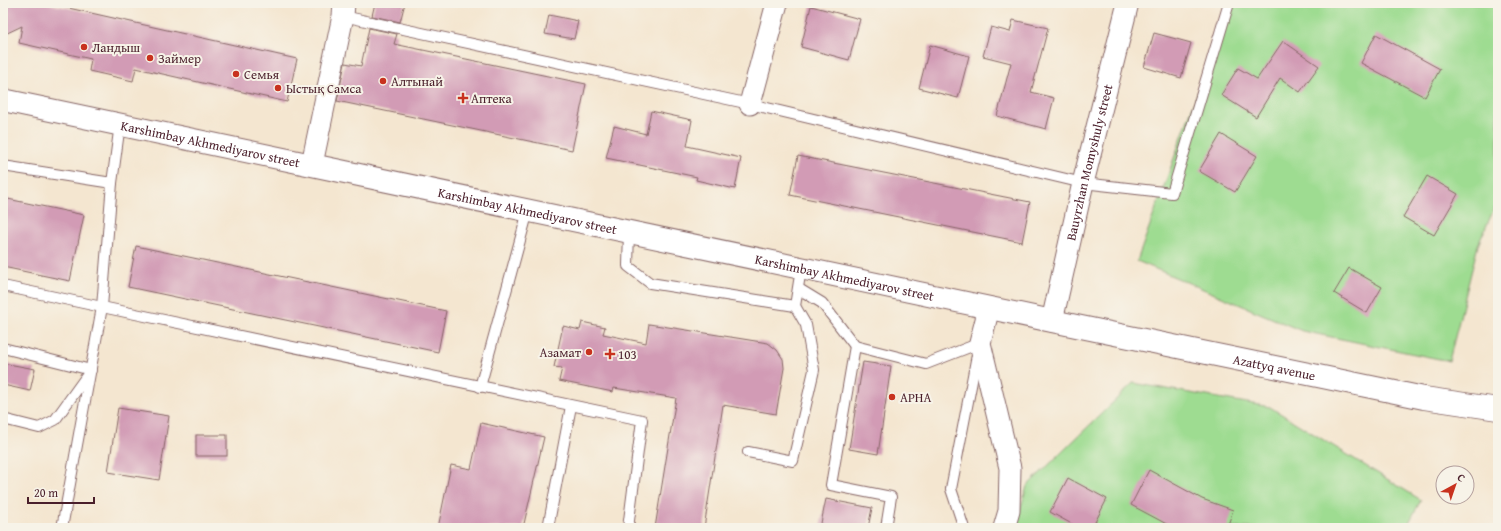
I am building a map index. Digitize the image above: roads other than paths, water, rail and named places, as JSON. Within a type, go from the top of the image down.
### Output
[{"type":"main road","name":"Karshimbay Akhmediyarov street","points":[[3,100],[628,231],[800,279],[989,308],[1052,321]]},
{"type":"main road","name":"Azattyq avenue","points":[[1052,321],[1424,398],[1498,409]]},
{"type":"street","points":[[750,104],[777,3]]},
{"type":"street","name":"Bauyrzhan Momyshuly street","points":[[1052,321],[1083,183],[1128,3]]},
{"type":"street","points":[[312,164],[344,9]]},
{"type":"street","points":[[989,308],[980,343],[1010,468],[1009,511],[1004,528]]},
{"type":"lane","points":[[344,9],[1083,183],[1172,193],[1229,3]]},
{"type":"lane","points":[[62,528],[102,307],[112,183],[120,124]]},
{"type":"lane","points":[[3,166],[112,183]]},
{"type":"lane","points":[[480,387],[528,211]]},
{"type":"lane","points":[[628,231],[628,266],[650,282],[795,306]]},
{"type":"lane","points":[[748,452],[793,461],[814,370],[806,325],[795,306],[800,279]]},
{"type":"lane","points":[[800,279],[822,303],[855,346],[926,364],[980,343]]},
{"type":"lane","points":[[3,286],[642,420],[628,528]]},
{"type":"lane","points":[[964,528],[951,489],[980,343]]},
{"type":"lane","points":[[855,346],[831,485],[891,497],[886,528]]},
{"type":"lane","points":[[3,348],[91,370]]},
{"type":"lane","points":[[3,419],[39,428],[55,420],[91,370]]},
{"type":"lane","points":[[548,528],[570,406]]},
{"type":"place","name":"Ландыш","points":[[84,47]]},
{"type":"place","name":"Займер","points":[[150,58]]},
{"type":"place","name":"Семья","points":[[236,74]]},
{"type":"place","name":"Алтынай","points":[[383,81]]},
{"type":"place","name":"Ыстық Самса","points":[[278,88]]},
{"type":"place","name":"Аптека","points":[[463,98]]},
{"type":"place","name":"Азамат","points":[[589,352]]},
{"type":"place","name":"103","points":[[610,354]]},
{"type":"place","name":"АРНА","points":[[892,397]]}]
